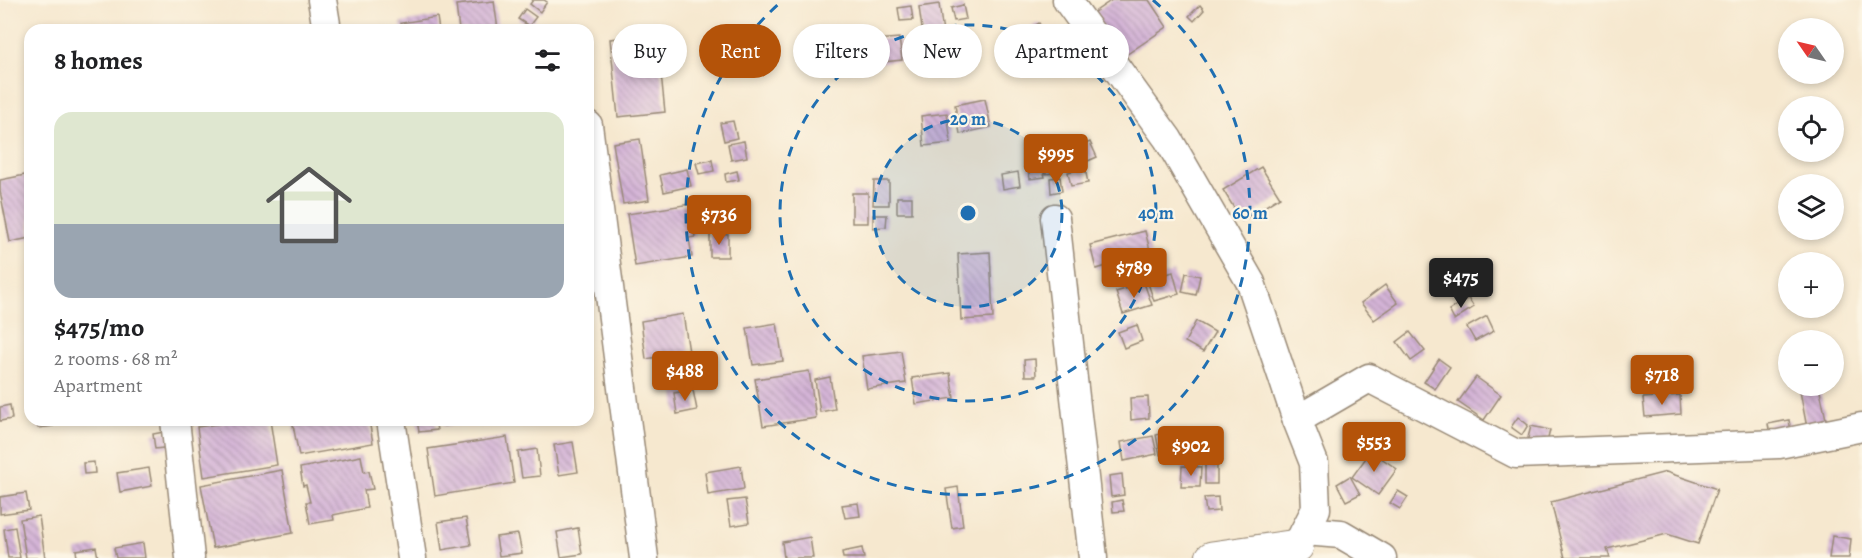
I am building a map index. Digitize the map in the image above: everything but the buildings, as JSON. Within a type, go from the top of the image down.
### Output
[{"type":"street","points":[[322,0],[326,24]]},
{"type":"street","points":[[1067,0],[1168,139],[1251,283],[1297,420],[1314,463],[1316,508],[1301,538]]},
{"type":"street","points":[[594,171],[644,558]]},
{"type":"street","points":[[1055,218],[1093,558]]},
{"type":"street","points":[[1297,420],[1370,378],[1516,454],[1779,444],[1862,427]]},
{"type":"street","points":[[176,426],[190,558]]},
{"type":"street","points":[[392,426],[412,558]]},
{"type":"street","points":[[1212,558],[1301,538],[1341,534],[1382,558]]}]
